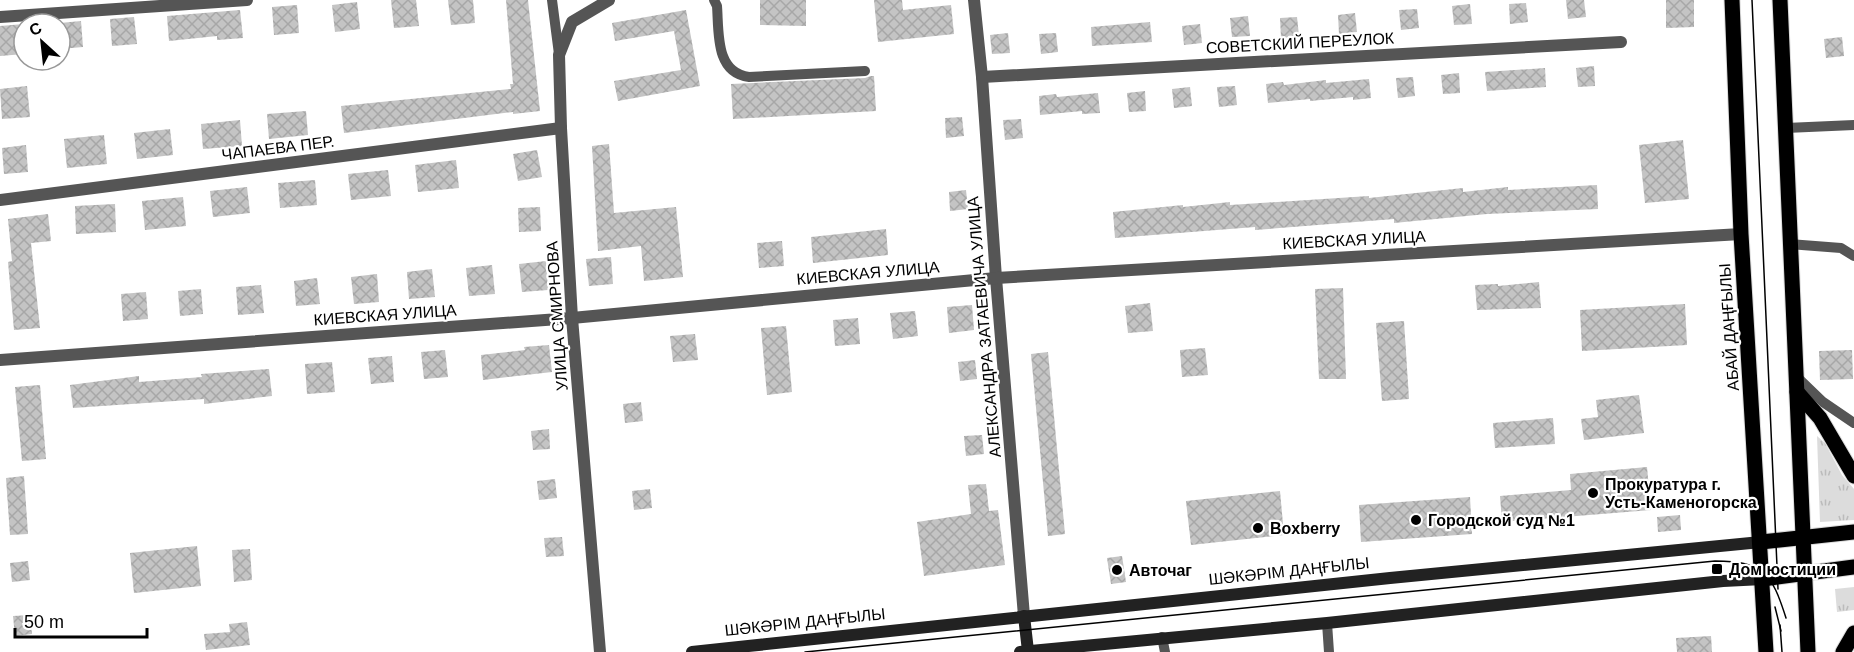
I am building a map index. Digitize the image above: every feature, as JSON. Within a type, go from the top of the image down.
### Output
[{"type":"main road","name":"АБАЙ ДАҢҒЫЛЫ","points":[[1732,0],[1741,234],[1766,652]]},
{"type":"main road","points":[[1780,0],[1808,652]]},
{"type":"main road","points":[[1797,392],[1820,418],[1854,476]]},
{"type":"main road","name":"ШӘКӘРІМ ДАҢҒЫЛЫ","points":[[692,652],[1390,578],[1854,532]]},
{"type":"main road","points":[[1024,652],[1723,581],[1763,579],[1854,567]]},
{"type":"main road","name":"АЛЕКСАНДРА ЗАТАЕВИЧА УЛИЦА","points":[[1024,616],[1024,652]]},
{"type":"main road","points":[[1842,652],[1854,633]]},
{"type":"street","points":[[0,17],[247,0]]},
{"type":"street","name":"УЛИЦА СМИРНОВА","points":[[600,652],[572,318],[559,55],[572,22],[609,0]]},
{"type":"street","name":"АЛЕКСАНДРА ЗАТАЕВИЧА УЛИЦА","points":[[974,0],[1024,616]]},
{"type":"street","name":"СОВЕТСКИЙ ПЕРЕУЛОК","points":[[982,77],[1620,42]]},
{"type":"street","name":"ЧАПАЕВА ПЕР.","points":[[0,200],[561,128]]},
{"type":"street","name":"КИЕВСКАЯ УЛИЦА","points":[[0,360],[572,318],[996,278],[1741,234]]},
{"type":"lane","points":[[552,0],[559,55]]},
{"type":"lane","points":[[714,0],[717,6],[721,56],[735,73],[749,77],[865,71]]},
{"type":"lane","points":[[1786,128],[1854,125]]},
{"type":"lane","points":[[1789,244],[1842,248],[1854,256]]},
{"type":"lane","points":[[1795,375],[1824,402],[1854,423]]},
{"type":"lane","points":[[1327,623],[1329,652]]},
{"type":"lane","points":[[1162,637],[1165,652]]},
{"type":"green space","points":[[1817,436],[1825,443],[1842,475],[1854,489],[1854,520],[1820,522]]},
{"type":"green space","points":[[1854,587],[1854,610],[1837,612],[1835,589]]},
{"type":"building","points":[[391,0],[416,0],[419,26],[394,28]]},
{"type":"building","points":[[448,0],[473,0],[475,23],[451,25]]},
{"type":"building","points":[[506,0],[528,0],[540,111],[513,114],[513,112],[344,133],[341,106],[511,89],[510,84],[513,84]]},
{"type":"building","points":[[760,0],[806,0],[806,26],[760,25]]},
{"type":"building","points":[[874,0],[902,0],[903,10],[951,5],[954,34],[878,42]]},
{"type":"building","points":[[1566,0],[1584,0],[1586,17],[1568,19]]},
{"type":"building","points":[[1666,0],[1694,0],[1694,27],[1666,28]]},
{"type":"building","points":[[357,2],[360,29],[335,32],[332,5]]},
{"type":"building","points":[[1526,3],[1528,22],[1510,24],[1509,4]]},
{"type":"building","points":[[1470,4],[1472,24],[1454,25],[1452,6]]},
{"type":"building","points":[[297,5],[299,33],[274,35],[272,7]]},
{"type":"building","points":[[1417,9],[1419,28],[1401,30],[1399,10]]},
{"type":"building","points":[[240,10],[243,38],[217,40],[217,36],[169,41],[167,16]]},
{"type":"building","points":[[686,10],[700,86],[618,101],[614,81],[681,70],[674,31],[615,41],[612,23]]},
{"type":"building","points":[[1355,13],[1357,32],[1339,34],[1338,15]]},
{"type":"building","points":[[1248,16],[1250,36],[1232,37],[1230,18]]},
{"type":"building","points":[[134,17],[137,44],[112,46],[110,19]]},
{"type":"building","points":[[1297,17],[1299,36],[1281,38],[1280,18]]},
{"type":"building","points":[[81,21],[83,47],[72,48],[72,22]]},
{"type":"building","points":[[1150,22],[1152,42],[1092,46],[1091,27]]},
{"type":"building","points":[[1200,24],[1202,43],[1184,45],[1182,26]]},
{"type":"building","points":[[12,25],[12,55],[0,56],[0,26]]},
{"type":"building","points":[[1008,33],[1010,53],[992,54],[990,35]]},
{"type":"building","points":[[1056,33],[1058,52],[1041,54],[1039,34]]},
{"type":"building","points":[[1842,37],[1844,56],[1826,58],[1824,39]]},
{"type":"building","points":[[1594,66],[1595,86],[1578,87],[1576,68]]},
{"type":"building","points":[[1545,68],[1546,87],[1487,91],[1485,72]]},
{"type":"building","points":[[1459,73],[1460,93],[1443,94],[1441,75]]},
{"type":"building","points":[[874,76],[876,111],[733,119],[731,84]]},
{"type":"building","points":[[1413,77],[1415,96],[1398,98],[1396,78]]},
{"type":"building","points":[[1369,79],[1371,98],[1353,100],[1353,97],[1310,101],[1310,99],[1268,103],[1266,84],[1283,82],[1284,85],[1326,80],[1326,83]]},
{"type":"building","points":[[27,86],[30,117],[2,119],[0,89]]},
{"type":"building","points":[[1235,86],[1237,105],[1219,107],[1217,87]]},
{"type":"building","points":[[1190,87],[1192,106],[1174,108],[1172,89]]},
{"type":"building","points":[[1145,91],[1146,111],[1129,112],[1127,93]]},
{"type":"building","points":[[1098,93],[1100,113],[1082,114],[1082,111],[1040,115],[1039,96],[1056,94],[1057,97]]},
{"type":"building","points":[[306,111],[308,135],[269,139],[267,114]]},
{"type":"building","points":[[962,117],[964,136],[946,138],[945,118]]},
{"type":"building","points":[[1021,119],[1023,138],[1005,140],[1003,120]]},
{"type":"building","points":[[240,120],[242,146],[203,149],[201,124]]},
{"type":"building","points":[[170,129],[173,155],[137,159],[134,133]]},
{"type":"building","points":[[104,135],[107,164],[67,168],[64,139]]},
{"type":"building","points":[[1683,140],[1689,199],[1645,203],[1639,145]]},
{"type":"building","points":[[609,144],[614,213],[676,207],[683,277],[644,281],[641,246],[598,251],[592,146]]},
{"type":"building","points":[[26,145],[28,172],[4,174],[2,148]]},
{"type":"building","points":[[537,150],[542,177],[518,181],[513,154]]},
{"type":"building","points":[[456,160],[459,188],[418,192],[415,165]]},
{"type":"building","points":[[388,170],[391,196],[351,200],[348,174]]},
{"type":"building","points":[[315,180],[317,205],[280,208],[278,183]]},
{"type":"building","points":[[1597,185],[1598,209],[1487,214],[1394,223],[1394,219],[1255,230],[1255,227],[1115,238],[1113,212],[1230,202],[1230,205],[1369,196],[1369,198],[1463,188],[1463,192],[1508,187],[1508,190]]},
{"type":"building","points":[[247,187],[250,213],[213,217],[210,191]]},
{"type":"building","points":[[966,190],[968,209],[950,211],[949,192]]},
{"type":"building","points":[[183,197],[186,226],[145,230],[142,201]]},
{"type":"building","points":[[115,204],[116,232],[76,234],[75,206]]},
{"type":"building","points":[[540,207],[541,231],[519,232],[518,208]]},
{"type":"building","points":[[48,214],[51,241],[31,243],[40,328],[14,330],[8,262],[12,261],[8,219]]},
{"type":"building","points":[[886,229],[888,255],[813,263],[811,237]]},
{"type":"building","points":[[782,241],[784,266],[759,268],[757,243]]},
{"type":"building","points":[[611,257],[613,284],[589,286],[586,259]]},
{"type":"building","points":[[546,261],[548,290],[522,292],[519,264]]},
{"type":"building","points":[[492,265],[495,294],[469,296],[466,268]]},
{"type":"building","points":[[432,269],[435,297],[409,299],[407,272]]},
{"type":"building","points":[[377,274],[379,302],[354,304],[351,277]]},
{"type":"building","points":[[317,278],[320,304],[296,306],[294,281]]},
{"type":"building","points":[[1539,282],[1541,308],[1477,310],[1475,285],[1498,284],[1498,286]]},
{"type":"building","points":[[261,285],[264,313],[238,315],[236,287]]},
{"type":"building","points":[[1343,288],[1346,379],[1319,379],[1315,289]]},
{"type":"building","points":[[201,289],[203,314],[180,316],[178,291]]},
{"type":"building","points":[[146,292],[148,319],[123,321],[121,294]]},
{"type":"building","points":[[1150,303],[1153,331],[1128,333],[1125,306]]},
{"type":"building","points":[[1685,304],[1687,345],[1582,351],[1580,310]]},
{"type":"building","points":[[972,305],[974,330],[949,333],[947,307]]},
{"type":"building","points":[[915,311],[918,336],[893,339],[890,313]]},
{"type":"building","points":[[858,318],[860,344],[835,346],[833,320]]},
{"type":"building","points":[[1404,321],[1409,399],[1382,401],[1376,323]]},
{"type":"building","points":[[786,326],[792,392],[767,395],[761,328]]},
{"type":"building","points":[[695,334],[698,360],[673,362],[670,336]]},
{"type":"building","points":[[549,345],[552,372],[483,380],[481,355]]},
{"type":"building","points":[[1205,348],[1208,375],[1182,377],[1180,350]]},
{"type":"building","points":[[445,350],[448,377],[424,379],[421,352]]},
{"type":"building","points":[[1852,350],[1853,379],[1820,380],[1819,351]]},
{"type":"building","points":[[1048,352],[1065,534],[1048,536],[1031,354]]},
{"type":"building","points":[[392,356],[394,382],[371,384],[368,358]]},
{"type":"building","points":[[975,360],[977,379],[960,381],[958,362]]},
{"type":"building","points":[[332,362],[335,392],[307,394],[305,364]]},
{"type":"building","points":[[269,369],[272,396],[204,404],[204,399],[73,408],[70,385],[139,376],[139,382]]},
{"type":"building","points":[[40,385],[46,459],[22,461],[15,387]]},
{"type":"building","points":[[1639,395],[1644,433],[1584,440],[1581,419],[1598,417],[1596,400]]},
{"type":"building","points":[[641,402],[643,421],[625,423],[623,404]]},
{"type":"building","points":[[1553,418],[1555,444],[1495,448],[1493,423]]},
{"type":"building","points":[[549,429],[550,449],[533,450],[531,431]]},
{"type":"building","points":[[982,435],[984,454],[966,456],[964,436]]},
{"type":"building","name":"Прокуратура г. Усть-Каменогорска","points":[[1647,467],[1651,510],[1502,522],[1500,496],[1571,490],[1570,474]]},
{"type":"building","points":[[24,476],[28,534],[10,535],[6,478]]},
{"type":"building","points":[[555,479],[557,498],[539,500],[537,481]]},
{"type":"building","points":[[986,484],[989,511],[998,510],[1005,565],[924,576],[917,522],[971,514],[968,485]]},
{"type":"building","points":[[650,489],[652,508],[634,510],[632,491]]},
{"type":"building","points":[[1280,491],[1284,535],[1191,545],[1186,501]]},
{"type":"building","name":"Городской суд №1","points":[[1470,497],[1472,534],[1361,542],[1359,505]]},
{"type":"building","points":[[1680,515],[1681,530],[1658,532],[1657,517]]},
{"type":"building","points":[[562,537],[564,556],[546,557],[544,538]]},
{"type":"building","points":[[197,546],[201,586],[134,593],[130,553]]},
{"type":"building","points":[[250,549],[252,580],[234,582],[232,550]]},
{"type":"building","name":"Авточаг","points":[[1122,556],[1126,582],[1111,584],[1107,558]]},
{"type":"building","points":[[28,561],[30,580],[12,582],[10,563]]},
{"type":"building","points":[[30,615],[32,634],[15,636],[13,616]]},
{"type":"building","points":[[247,622],[250,645],[206,650],[204,634],[230,632],[229,624]]},
{"type":"building","points":[[1711,636],[1712,652],[1677,652],[1676,638]]},
{"type":"tram line","points":[[1752,0],[1778,589]]},
{"type":"tram line","points":[[805,652],[1715,561],[1745,564],[1764,573],[1776,591],[1786,618]]},
{"type":"tram line","points":[[1775,607],[1781,631]]},
{"type":"tram line","points":[[1780,625],[1782,652]]},
{"type":"place","name":"Прокуратура г. Усть-Каменогорска","points":[[1593,493]]},
{"type":"place","name":"Городской суд №1","points":[[1416,520]]},
{"type":"place","name":"Boxberry","points":[[1258,528]]},
{"type":"place","name":"Дом юстиции","points":[[1717,569]]},
{"type":"place","name":"Авточаг","points":[[1117,570]]}]
